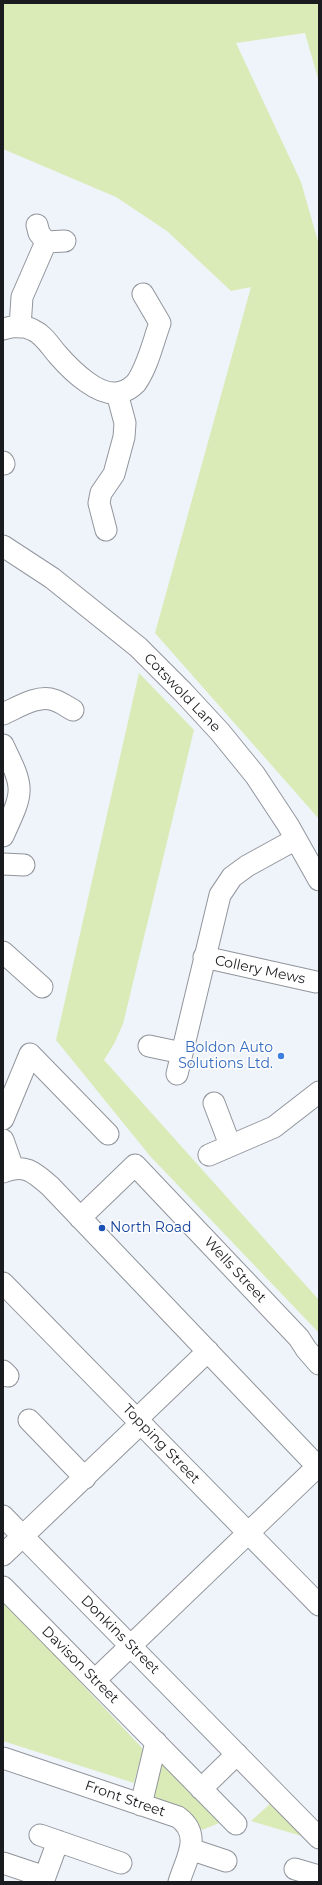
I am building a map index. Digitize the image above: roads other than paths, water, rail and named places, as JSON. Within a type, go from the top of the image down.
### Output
[{"type":"street","points":[[49,236],[22,297],[11,328],[32,329],[41,335],[59,356],[86,381],[105,392],[117,393],[125,391],[134,384],[140,376],[168,324],[143,294]]},
{"type":"street","points":[[106,530],[100,511],[91,499],[101,493],[114,474],[124,437],[125,423],[117,393]]},
{"type":"street","name":"Cotswold Lane","points":[[5,552],[52,578],[138,647],[183,692],[220,732],[255,775],[296,839],[319,880]]},
{"type":"street","points":[[3,714],[34,701],[47,690],[54,699],[73,710]]},
{"type":"street","points":[[3,836],[18,804],[20,794],[17,774],[6,756]]},
{"type":"street","name":"Collery Mews","points":[[177,1074],[220,895],[232,876],[296,839]]},
{"type":"street","points":[[3,864],[24,865]]},
{"type":"street","points":[[5,953],[13,962],[42,987]]},
{"type":"street","name":"Collery Mews","points":[[204,957],[316,982]]},
{"type":"street","points":[[149,1046],[182,1053]]},
{"type":"street","points":[[3,1119],[30,1054],[108,1134]]},
{"type":"street","points":[[208,1155],[274,1127],[319,1092]]},
{"type":"street","points":[[214,1103],[230,1145]]},
{"type":"street","points":[[3,1140],[13,1169],[38,1175],[319,1466],[247,1532],[95,1680]]},
{"type":"street","name":"Wells Street","points":[[80,1218],[136,1165],[299,1338],[306,1350],[319,1364]]},
{"type":"street","name":"Topping Street","points":[[3,1283],[319,1605]]},
{"type":"street","points":[[3,1555],[85,1478],[208,1351]]},
{"type":"street","points":[[29,1420],[85,1478]]},
{"type":"street","name":"Donkins Street","points":[[3,1516],[319,1838]]},
{"type":"street","name":"Davison Street","points":[[3,1587],[236,1824]]},
{"type":"street","points":[[141,1805],[156,1742]]},
{"type":"street","points":[[201,1789],[237,1754]]},
{"type":"street","name":"Front Street","points":[[3,1758],[178,1817],[184,1822],[192,1834],[192,1842],[179,1882]]},
{"type":"street","points":[[3,1863],[44,1880],[49,1838],[121,1863]]},
{"type":"street","points":[[190,1849],[226,1861]]},
{"type":"street","points":[[296,1869],[319,1876]]},
{"type":"place","name":"Boldon Auto Solutions Ltd.","points":[[281,1056]]},
{"type":"place","name":"North Road","points":[[102,1228]]}]
